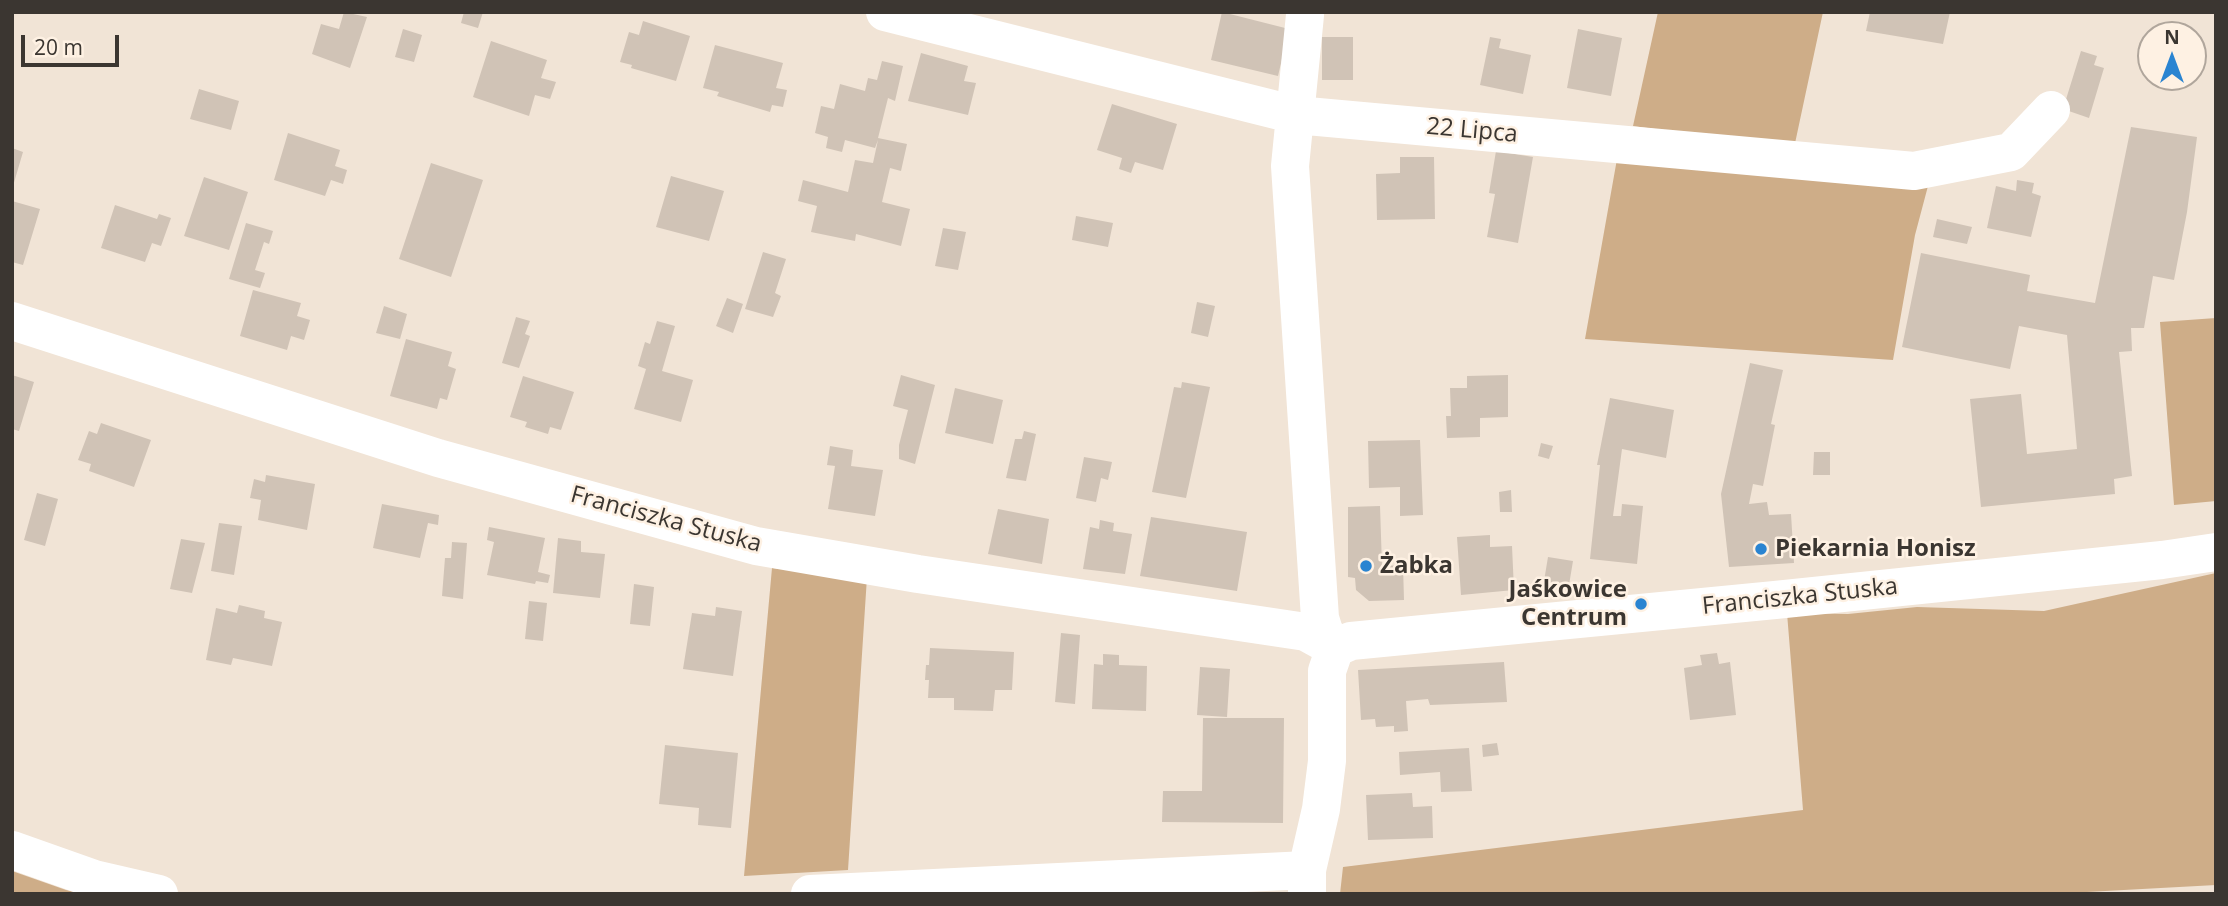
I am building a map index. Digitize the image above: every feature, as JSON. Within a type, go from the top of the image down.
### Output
[{"type":"street","name":"22 Lipca","points":[[885,12],[1296,115],[1914,171],[2011,152],[2052,110]]},
{"type":"street","points":[[810,894],[1307,882],[1326,761],[1326,671],[1335,648],[1324,631],[1320,618],[1290,166],[1305,15]]},
{"type":"street","name":"Franciszka Stuska","points":[[12,321],[438,458],[757,546],[918,574],[1306,632],[1335,648],[1351,640],[2216,552]]},
{"type":"street","points":[[12,850],[94,879],[159,894]]},
{"type":"shaded area","points":[[1658,12],[1823,12],[1794,148],[1633,126]]},
{"type":"shaded area","points":[[1617,159],[1928,186],[1915,235],[1893,360],[1585,339]]},
{"type":"shaded area","points":[[2216,318],[2216,501],[2174,505],[2160,322]]},
{"type":"shaded area","points":[[772,568],[867,577],[848,870],[744,876]]},
{"type":"shaded area","points":[[2216,573],[2216,885],[2050,894],[1340,894],[1343,867],[1803,810],[1787,613],[1848,614],[1917,607],[2044,611]]},
{"type":"shaded area","points":[[12,871],[66,890],[82,894],[12,894]]},
{"type":"building","points":[[344,12],[367,17],[350,68],[312,54],[321,24],[339,29]]},
{"type":"building","points":[[464,12],[483,12],[478,28],[461,23]]},
{"type":"building","points":[[1222,12],[1289,29],[1278,76],[1211,60]]},
{"type":"building","points":[[1870,12],[1950,12],[1943,44],[1866,31]]},
{"type":"building","points":[[643,21],[690,36],[676,81],[631,68],[632,65],[620,62],[629,32],[639,35]]},
{"type":"building","points":[[403,29],[422,35],[414,62],[395,57]]},
{"type":"building","points":[[1578,29],[1622,38],[1611,96],[1567,88]]},
{"type":"building","points":[[1322,37],[1353,37],[1353,80],[1322,80]]},
{"type":"building","points":[[1490,37],[1501,39],[1499,48],[1531,55],[1523,94],[1480,85]]},
{"type":"building","points":[[491,41],[547,60],[541,78],[556,82],[550,99],[535,95],[529,116],[473,97]]},
{"type":"building","points":[[715,45],[783,63],[776,88],[787,90],[783,107],[772,105],[770,112],[717,96],[719,92],[703,88]]},
{"type":"building","points":[[2081,51],[2097,56],[2094,65],[2104,68],[2089,118],[2063,109]]},
{"type":"building","points":[[921,53],[968,66],[964,81],[976,83],[968,115],[908,101]]},
{"type":"building","points":[[882,61],[903,66],[895,101],[888,98],[878,138],[907,144],[901,171],[890,168],[882,202],[910,209],[901,246],[856,234],[855,241],[811,232],[817,206],[798,201],[803,180],[848,192],[855,160],[873,163],[878,140],[875,148],[845,140],[842,152],[826,148],[828,137],[815,133],[821,106],[834,109],[840,84],[865,91],[868,78],[877,80]]},
{"type":"building","points":[[199,89],[239,101],[231,130],[190,119]]},
{"type":"building","points":[[1112,104],[1177,124],[1163,170],[1135,162],[1131,173],[1119,169],[1122,158],[1097,150]]},
{"type":"building","points":[[2131,127],[2197,137],[2174,280],[2153,276],[2144,328],[2131,328],[2132,351],[2119,352],[2132,476],[2114,479],[2115,494],[1981,507],[1970,399],[2021,394],[2027,454],[2077,449],[2067,335],[2019,326],[2010,369],[1902,347],[1921,253],[2030,275],[2027,291],[2095,303]]},
{"type":"building","points":[[288,133],[340,150],[335,166],[347,170],[343,184],[331,180],[325,196],[274,180]]},
{"type":"building","points":[[12,148],[23,152],[13,186],[12,186]]},
{"type":"building","points":[[1496,151],[1533,157],[1518,243],[1487,237],[1495,194],[1489,193]]},
{"type":"building","points":[[1400,157],[1434,157],[1435,219],[1377,220],[1376,174],[1400,173]]},
{"type":"building","points":[[431,163],[483,180],[451,277],[399,259]]},
{"type":"building","points":[[671,176],[724,191],[709,241],[656,227]]},
{"type":"building","points":[[204,177],[248,192],[229,250],[184,236]]},
{"type":"building","points":[[2017,180],[2034,183],[2032,193],[2041,196],[2031,237],[1987,228],[1996,186],[2016,191]]},
{"type":"building","points":[[12,201],[40,209],[23,265],[12,262]]},
{"type":"building","points":[[115,205],[157,219],[159,214],[171,218],[161,246],[152,243],[145,262],[101,248]]},
{"type":"building","points":[[1076,216],[1113,223],[1108,247],[1072,240]]},
{"type":"building","points":[[1937,219],[1972,227],[1967,244],[1933,237]]},
{"type":"building","points":[[246,223],[273,231],[269,244],[264,242],[255,270],[265,273],[260,288],[229,279]]},
{"type":"building","points":[[943,228],[966,232],[958,270],[935,266]]},
{"type":"building","points":[[763,252],[786,259],[775,293],[781,296],[773,317],[745,309]]},
{"type":"building","points":[[253,290],[301,303],[297,316],[310,320],[304,340],[291,336],[287,350],[240,336]]},
{"type":"building","points":[[727,298],[743,304],[733,333],[716,326]]},
{"type":"building","points":[[1197,302],[1215,306],[1208,337],[1191,333]]},
{"type":"building","points":[[384,306],[407,314],[400,339],[376,333]]},
{"type":"building","points":[[516,317],[530,321],[525,334],[530,336],[519,368],[502,363]]},
{"type":"building","points":[[657,321],[675,326],[662,371],[693,380],[681,422],[634,409],[646,369],[638,366],[645,342],[650,344]]},
{"type":"building","points":[[406,339],[452,352],[448,366],[456,369],[447,400],[440,398],[437,409],[390,396]]},
{"type":"building","points":[[1750,363],[1783,370],[1771,424],[1775,425],[1763,486],[1753,484],[1749,504],[1767,502],[1769,515],[1791,514],[1794,563],[1729,567],[1721,494]]},
{"type":"building","points":[[12,375],[34,382],[19,431],[12,429]]},
{"type":"building","points":[[901,375],[935,385],[915,464],[899,459],[899,445],[908,410],[893,406]]},
{"type":"building","points":[[1508,375],[1508,417],[1480,418],[1480,437],[1447,438],[1446,416],[1451,416],[1450,388],[1467,388],[1467,376]]},
{"type":"building","points":[[523,376],[574,392],[561,430],[550,427],[548,434],[525,427],[527,422],[510,417]]},
{"type":"building","points":[[1182,382],[1210,387],[1186,498],[1152,492],[1174,387],[1181,388]]},
{"type":"building","points":[[955,388],[1003,400],[993,444],[945,433]]},
{"type":"building","points":[[1610,398],[1674,410],[1666,458],[1622,449],[1613,516],[1621,516],[1622,504],[1643,506],[1637,564],[1590,559],[1600,465],[1597,465]]},
{"type":"building","points":[[101,423],[151,440],[134,487],[89,471],[91,464],[78,460],[89,431],[97,434]]},
{"type":"building","points":[[1024,431],[1036,434],[1026,481],[1006,478],[1015,439],[1022,439]]},
{"type":"building","points":[[1420,440],[1423,515],[1400,516],[1400,487],[1369,488],[1368,441]]},
{"type":"building","points":[[1541,443],[1553,446],[1549,459],[1538,456]]},
{"type":"building","points":[[830,446],[853,450],[851,466],[883,470],[875,516],[828,509],[835,466],[827,465]]},
{"type":"building","points":[[1814,452],[1830,452],[1830,475],[1813,475]]},
{"type":"building","points":[[1084,457],[1112,462],[1108,480],[1101,478],[1096,502],[1076,498]]},
{"type":"building","points":[[266,475],[315,484],[307,530],[258,520],[261,500],[250,498],[254,479],[265,482]]},
{"type":"building","points":[[1511,490],[1512,512],[1500,512],[1499,492]]},
{"type":"building","points":[[37,493],[58,499],[45,546],[24,540]]},
{"type":"building","points":[[382,504],[439,515],[438,525],[428,523],[420,558],[373,548]]},
{"type":"building","points":[[1380,506],[1382,566],[1403,565],[1404,600],[1369,601],[1356,590],[1355,578],[1348,577],[1348,507]]},
{"type":"building","points":[[998,509],[1049,519],[1042,564],[988,554]]},
{"type":"building","points":[[1151,517],[1247,532],[1237,591],[1140,576]]},
{"type":"building","points":[[1100,520],[1114,523],[1113,531],[1132,534],[1125,574],[1083,569],[1090,527],[1099,529]]},
{"type":"building","points":[[219,523],[242,526],[234,575],[211,571]]},
{"type":"building","points":[[489,527],[545,538],[538,572],[550,575],[548,583],[536,581],[535,584],[487,575],[494,542],[487,540]]},
{"type":"building","points":[[1490,535],[1490,547],[1512,546],[1514,590],[1461,595],[1457,537]]},
{"type":"building","points":[[558,538],[581,541],[581,552],[605,554],[600,598],[553,593]]},
{"type":"building","points":[[181,539],[205,543],[192,593],[170,589]]},
{"type":"building","points":[[452,542],[467,543],[463,599],[442,596],[445,558],[451,558]]},
{"type":"building","points":[[1548,557],[1573,561],[1568,591],[1543,587]]},
{"type":"building","points":[[634,584],[654,587],[650,626],[630,624]]},
{"type":"building","points":[[529,601],[547,603],[543,641],[525,639]]},
{"type":"building","points":[[239,605],[265,611],[264,618],[282,622],[272,666],[233,658],[231,665],[206,660],[216,608],[237,613]]},
{"type":"building","points":[[716,607],[742,611],[733,676],[683,669],[692,613],[715,616]]},
{"type":"building","points":[[1061,633],[1080,635],[1075,704],[1055,702]]},
{"type":"building","points":[[930,648],[1014,652],[1012,690],[995,690],[993,711],[954,710],[954,698],[928,698],[929,680],[925,680]]},
{"type":"building","points":[[1717,653],[1719,664],[1730,662],[1736,715],[1690,720],[1684,668],[1702,665],[1700,655]]},
{"type":"building","points":[[1103,654],[1119,655],[1119,665],[1147,666],[1146,711],[1092,709],[1094,664],[1103,665]]},
{"type":"building","points":[[1504,662],[1507,702],[1430,705],[1428,699],[1406,701],[1408,731],[1394,732],[1394,726],[1376,727],[1375,719],[1361,720],[1358,670]]},
{"type":"building","points":[[1200,667],[1230,669],[1227,717],[1197,715]]},
{"type":"building","points":[[1203,718],[1284,718],[1283,823],[1162,822],[1163,791],[1202,791]]},
{"type":"building","points":[[1497,743],[1499,755],[1483,757],[1482,745]]},
{"type":"building","points":[[665,745],[738,753],[731,828],[698,825],[699,808],[659,804]]},
{"type":"building","points":[[1469,748],[1472,791],[1441,792],[1440,772],[1400,775],[1399,752]]},
{"type":"building","points":[[1412,793],[1413,807],[1432,806],[1433,838],[1368,840],[1366,795]]},
{"type":"place","name":"Piekarnia Honisz","points":[[1761,549]]},
{"type":"place","name":"Żabka","points":[[1366,566]]},
{"type":"place","name":"Jaśkowice Centrum","points":[[1641,604]]}]
